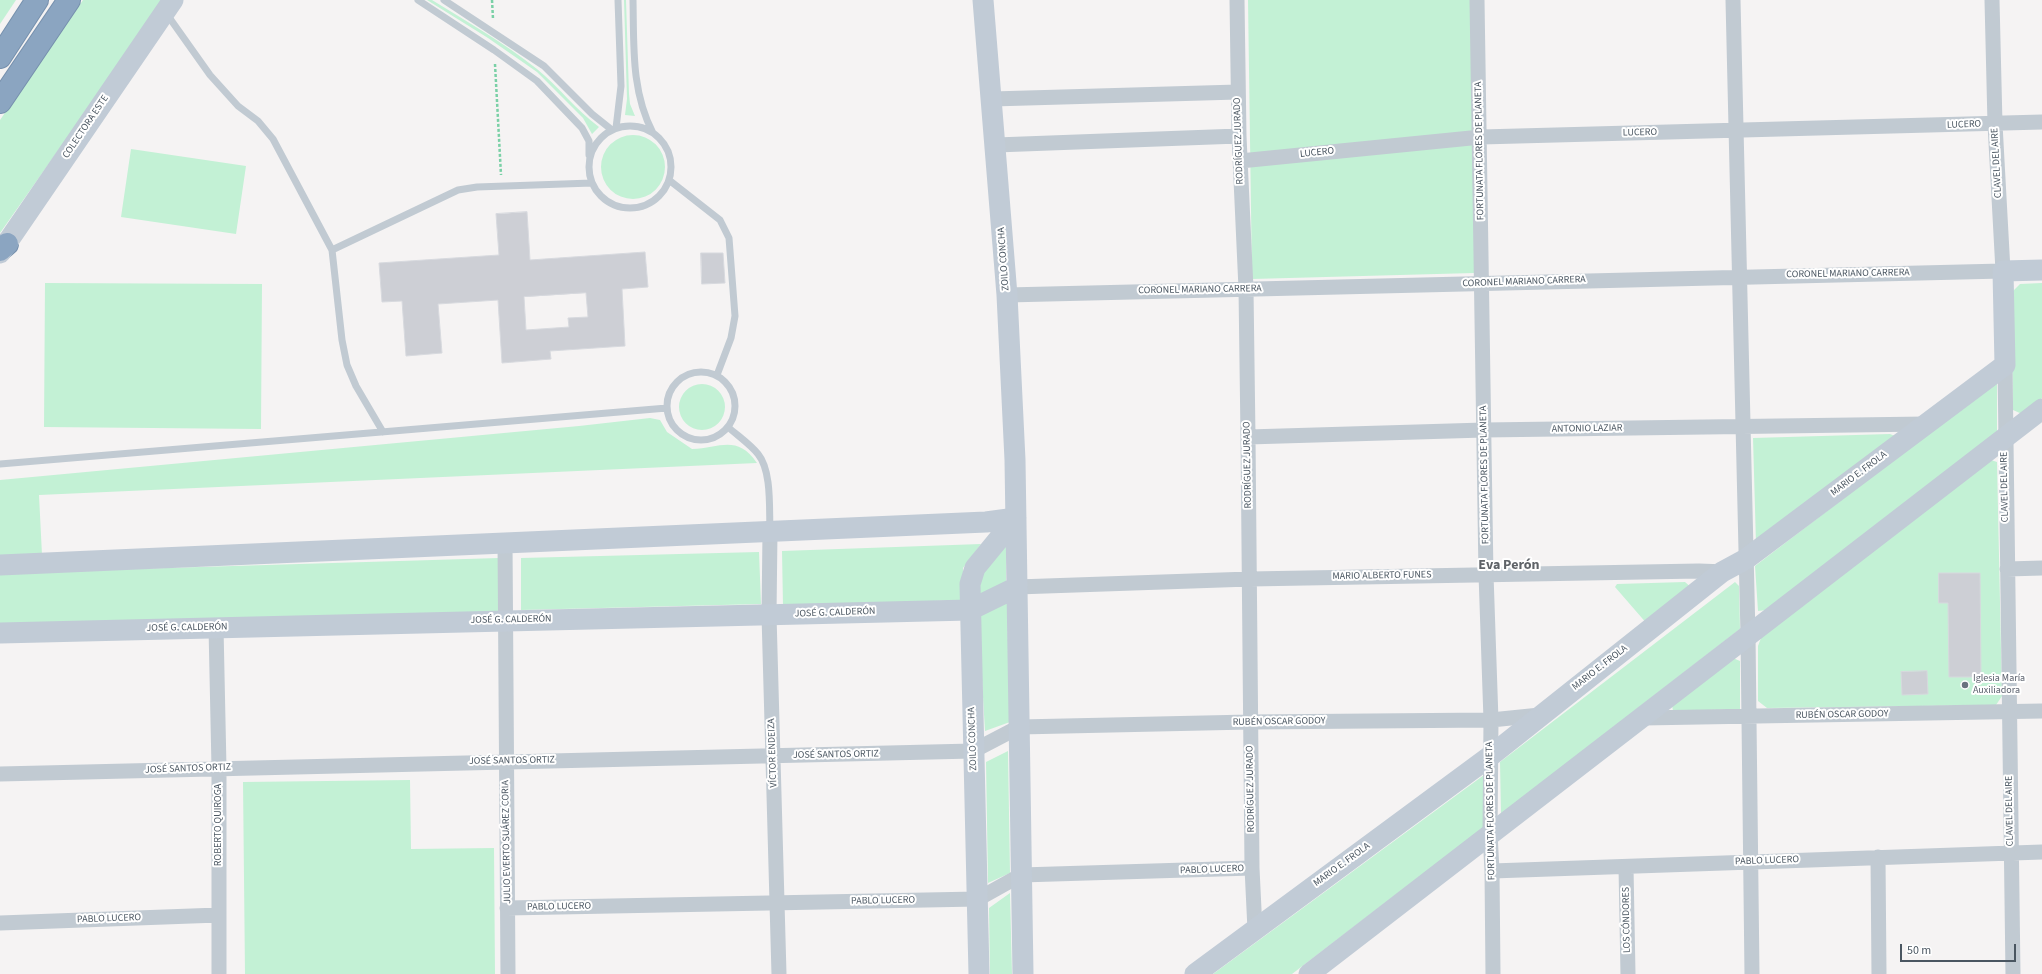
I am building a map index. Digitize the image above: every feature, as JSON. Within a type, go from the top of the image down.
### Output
[{"type":"highway","points":[[0,57],[37,0]]},
{"type":"highway","points":[[0,102],[69,0]]},
{"type":"street","name":"ZOILO CONCHA","points":[[983,0],[996,144],[1015,460],[1023,974]]},
{"type":"street","name":"RODRÍGUEZ JURADO","points":[[1237,0],[1239,136],[1246,289],[1250,579],[1250,722],[1254,930]]},
{"type":"street","name":"FORTUNATA FLORES DE PLANETA","points":[[1477,0],[1486,574],[1491,720],[1490,833],[1494,974]]},
{"type":"street","points":[[1733,0],[1748,635],[1752,974]]},
{"type":"street","name":"CLAVEL DEL AIRE","points":[[1992,0],[1995,124],[2003,271],[2013,974]]},
{"type":"street","name":"COLECTORA ESTE","points":[[2,249],[169,6]]},
{"type":"street","points":[[992,100],[1238,92]]},
{"type":"street","name":"LUCERO","points":[[1240,161],[1480,137],[2042,122]]},
{"type":"street","points":[[996,144],[1239,136]]},
{"type":"street","name":"CORONEL MARIANO CARRERA","points":[[1006,294],[2042,270]]},
{"type":"street","name":"MARIO E. FROLA","points":[[1195,974],[1490,757],[1540,715],[1722,572],[1746,566],[1926,424],[2005,365]]},
{"type":"street","points":[[1309,974],[1490,833],[1643,718],[2005,431],[2037,417]]},
{"type":"street","name":"ANTONIO LAZIAR","points":[[1248,437],[1484,430],[1926,424]]},
{"type":"street","name":"ZOILO CONCHA","points":[[979,974],[970,584],[975,568],[1016,518]]},
{"type":"street","points":[[0,564],[505,541],[770,532],[986,522],[1016,518]]},
{"type":"street","name":"VÍCTOR ENDEIZA","points":[[770,532],[769,615],[779,974]]},
{"type":"street","name":"JULIO EVERTO SUÁREZ CORIA","points":[[505,541],[504,620],[508,974]]},
{"type":"street","points":[[2007,569],[2042,568]]},
{"type":"street","name":"MARIO ALBERTO FUNES","points":[[1017,586],[1486,574],[1722,572]]},
{"type":"street","name":"JOSÉ G. CALDERÓN","points":[[0,633],[970,610],[1017,586]]},
{"type":"street","name":"ROBERTO QUIROGA","points":[[216,627],[219,768],[219,974]]},
{"type":"street","name":"RUBÉN OSCAR GODOY","points":[[1643,718],[2042,711]]},
{"type":"street","name":"RUBÉN OSCAR GODOY","points":[[1019,727],[1250,722],[1491,720],[1540,715]]},
{"type":"street","name":"JOSÉ SANTOS ORTIZ","points":[[0,774],[973,751],[1019,727]]},
{"type":"street","name":"PABLO LUCERO","points":[[1492,871],[2042,852]]},
{"type":"street","points":[[1878,857],[1879,974]]},
{"type":"street","name":"LOS CÓNDORES","points":[[1626,867],[1628,974]]},
{"type":"street","name":"PABLO LUCERO","points":[[507,908],[978,899],[1021,875],[1252,868]]},
{"type":"street","name":"PABLO LUCERO","points":[[0,923],[219,915]]},
{"type":"lane","points":[[418,0],[494,50],[537,81],[574,119],[589,141],[589,160],[590,176],[592,183],[599,194],[608,202],[620,207],[632,208],[644,206],[655,200],[664,191],[669,180],[671,169],[668,153],[661,140],[653,133],[635,126],[614,129],[597,142],[589,160]]},
{"type":"lane","points":[[444,0],[544,66],[592,114],[614,129]]},
{"type":"lane","points":[[614,129],[621,86],[618,0]]},
{"type":"lane","points":[[633,0],[635,74],[638,95],[644,116],[653,133]]},
{"type":"lane","points":[[169,6],[210,75],[238,106],[258,121],[273,138],[332,250],[342,340],[347,365],[356,386],[383,432]]},
{"type":"lane","points":[[669,180],[720,220],[729,238],[735,316],[731,338],[717,375]]},
{"type":"lane","points":[[332,250],[458,190],[478,187],[592,183]]},
{"type":"lane","points":[[697,371],[707,371],[717,375],[731,388],[735,398],[735,413],[728,427],[721,434],[711,439],[701,440],[682,434],[674,427],[667,408],[668,398],[672,388],[678,380],[687,374],[697,371]]},
{"type":"lane","points":[[0,464],[667,408]]},
{"type":"lane","points":[[728,427],[759,454],[765,468],[769,489],[770,532]]},
{"type":"path","points":[[492,0],[493,31]]},
{"type":"path","points":[[494,50],[501,187]]},
{"type":"green space","points":[[0,0],[16,0],[0,24]]},
{"type":"green space","points":[[83,0],[164,0],[0,233],[0,120]]},
{"type":"green space","points":[[427,0],[432,0],[459,16],[524,59],[545,76],[599,127],[592,134],[583,118],[537,72],[488,38]]},
{"type":"green space","points":[[624,0],[626,0],[629,94],[630,104],[635,116],[625,115],[627,99]]},
{"type":"green space","points":[[1248,0],[1474,0],[1474,273],[1252,279]]},
{"type":"green space","points":[[633,135],[651,141],[659,149],[665,167],[659,185],[651,193],[633,199],[615,193],[607,185],[601,167],[607,149],[615,141]]},
{"type":"green space","points":[[131,149],[246,166],[236,234],[121,217]]},
{"type":"green space","points":[[45,283],[262,284],[261,429],[44,427]]},
{"type":"green space","points":[[2042,283],[2042,398],[2022,414],[2013,410],[2011,293],[2020,284]]},
{"type":"green space","points":[[1997,381],[1997,433],[1767,610],[1758,611],[1755,566]]},
{"type":"green space","points":[[702,384],[715,388],[721,394],[725,407],[721,420],[715,426],[702,430],[689,426],[683,420],[679,407],[683,394],[689,388]]},
{"type":"green space","points":[[650,418],[660,420],[667,432],[692,449],[720,445],[735,446],[742,448],[750,454],[757,463],[39,495],[42,555],[0,556],[0,480],[579,426]]},
{"type":"green space","points":[[1890,434],[1895,436],[1756,544],[1753,438]]},
{"type":"green space","points":[[1991,460],[1997,462],[2002,696],[1996,705],[1767,708],[1758,701],[1758,646],[1761,638]]},
{"type":"green space","points":[[981,544],[963,568],[963,600],[783,606],[782,551]]},
{"type":"green space","points":[[1006,546],[1006,583],[980,595],[981,578],[983,572],[990,562]]},
{"type":"green space","points":[[759,552],[761,604],[521,610],[521,558]]},
{"type":"green space","points":[[499,558],[499,612],[0,624],[0,573]]},
{"type":"green space","points":[[1685,582],[1693,589],[1648,625],[1615,587],[1617,584]]},
{"type":"green space","points":[[1735,582],[1739,586],[1740,629],[1501,814],[1500,762]]},
{"type":"green space","points":[[1007,601],[1010,722],[985,731],[978,613]]},
{"type":"green space","points":[[1733,658],[1740,661],[1740,709],[1673,711],[1672,705]]},
{"type":"green space","points":[[1008,751],[1010,873],[988,883],[986,762]]},
{"type":"green space","points":[[1484,775],[1483,828],[1292,974],[1213,974]]},
{"type":"green space","points":[[410,780],[411,849],[494,848],[495,974],[245,974],[243,782]]},
{"type":"green space","points":[[1010,893],[1012,974],[990,974],[989,908]]},
{"type":"building","points":[[527,212],[530,260],[645,252],[648,287],[622,289],[625,346],[550,351],[551,359],[502,363],[498,300],[438,304],[442,353],[406,356],[402,301],[382,302],[379,263],[499,255],[496,214]],"holes":[[[586,293],[588,317],[568,318],[569,327],[526,330],[524,297]]]},
{"type":"building","points":[[701,253],[723,253],[725,283],[702,284]]},
{"type":"building","points":[[1939,573],[1980,573],[1981,677],[1949,677],[1948,603],[1939,603]]},
{"type":"building","points":[[1927,671],[1928,694],[1902,695],[1901,672]]},
{"type":"place","name":"Iglesia María Auxiliadora","points":[[1965,685]]},
{"type":"district","name":"Eva Perón","points":[[1509,566]]}]
